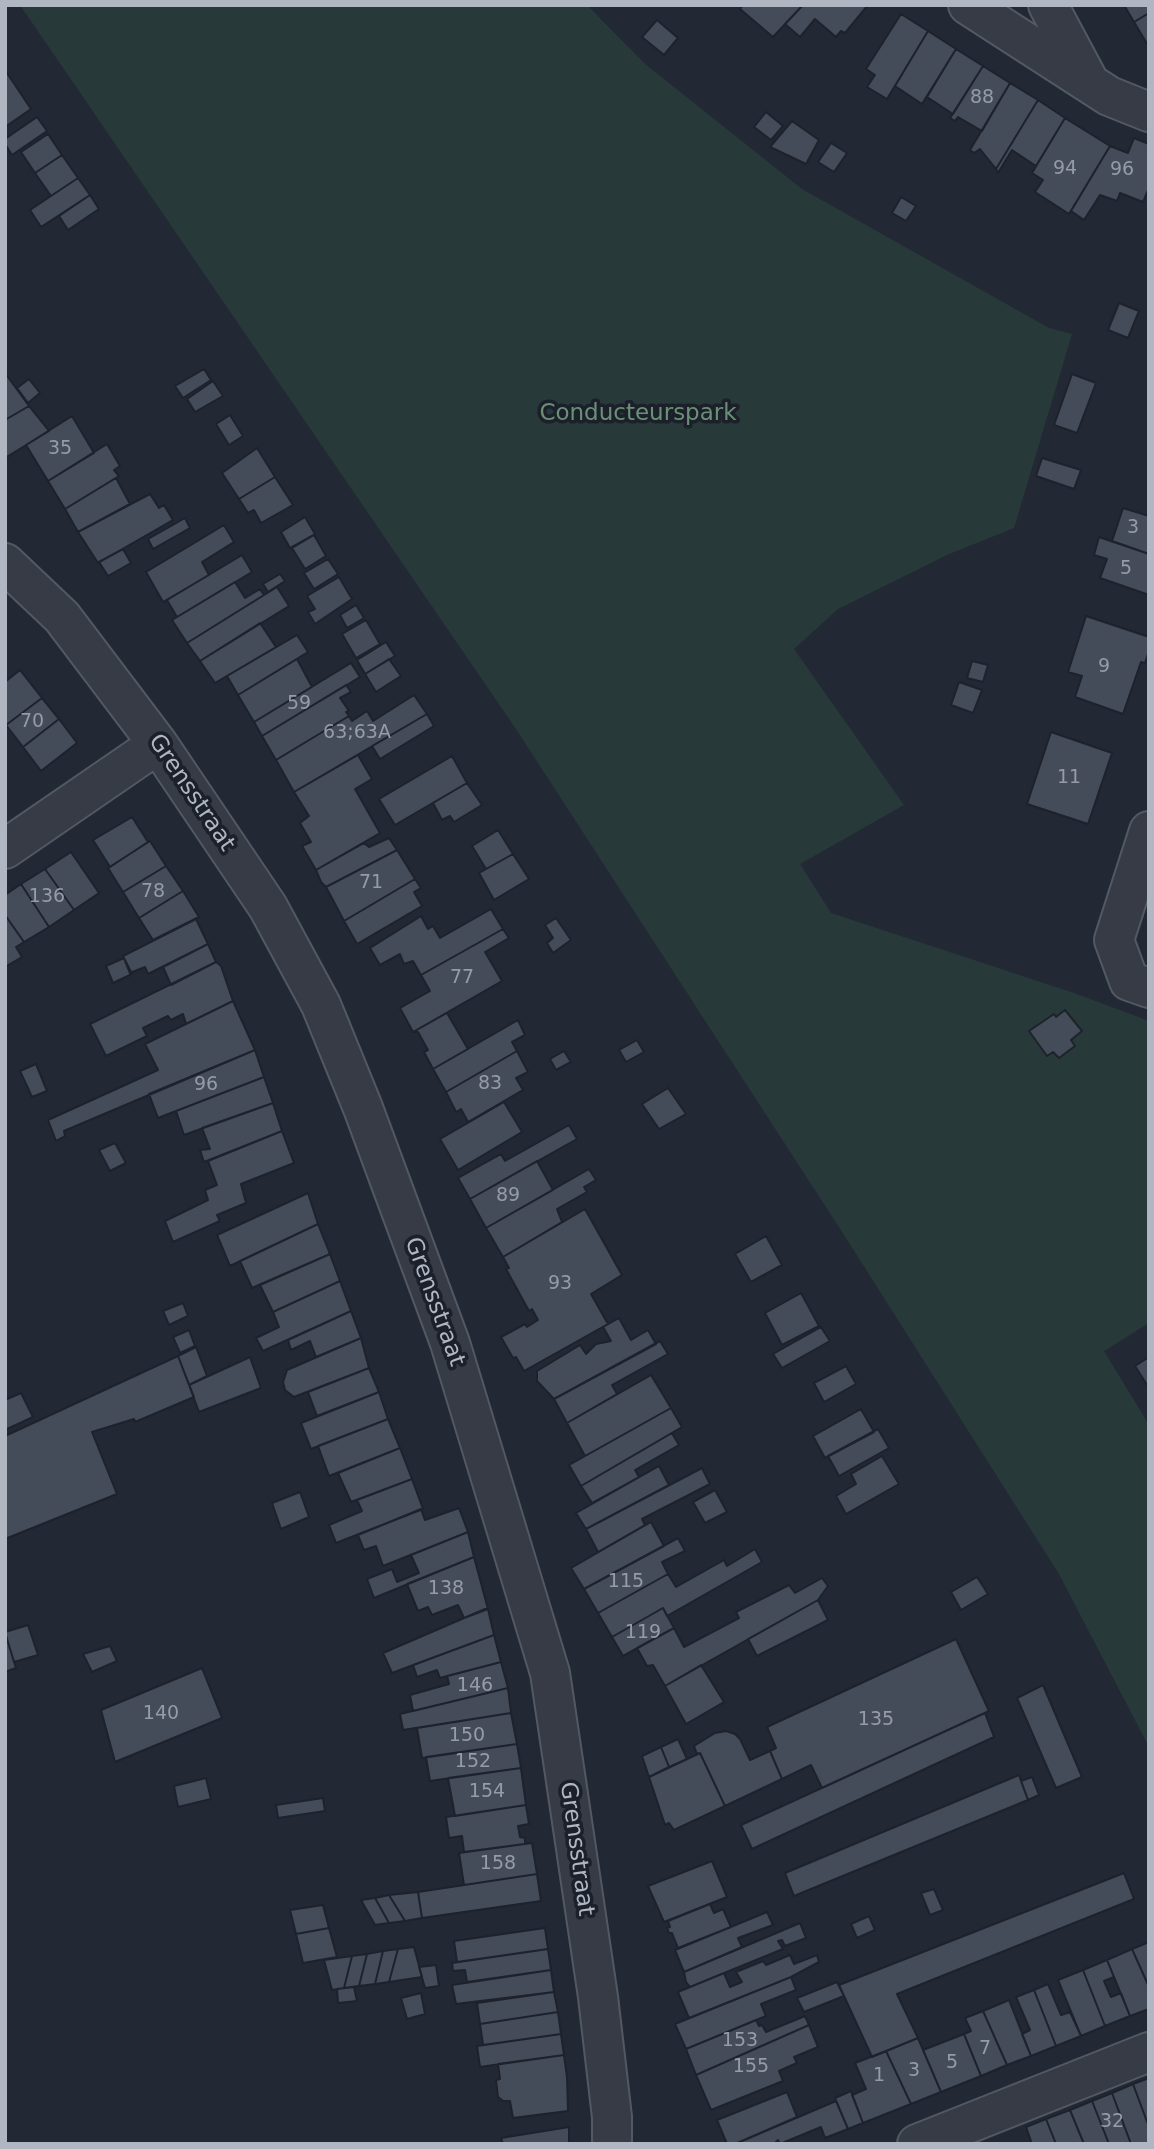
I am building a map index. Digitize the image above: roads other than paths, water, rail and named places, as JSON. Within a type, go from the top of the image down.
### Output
[{"type":"street","points":[[968,5],[1109,96],[1149,112]]},
{"type":"street","points":[[1048,5],[1090,84]]},
{"type":"street","name":"Grensstraat","points":[[5,563],[62,617],[158,744],[268,907],[321,1005],[363,1108],[450,1343],[550,1673],[598,1997],[612,2117],[612,2144]]},
{"type":"street","points":[[5,849],[158,744]]},
{"type":"street","points":[[1149,831],[1114,940],[1129,981],[1149,988]]},
{"type":"street","points":[[917,2144],[1149,2052]]},
{"type":"park label","name":"Conducteurspark","points":[[638,414]]}]
